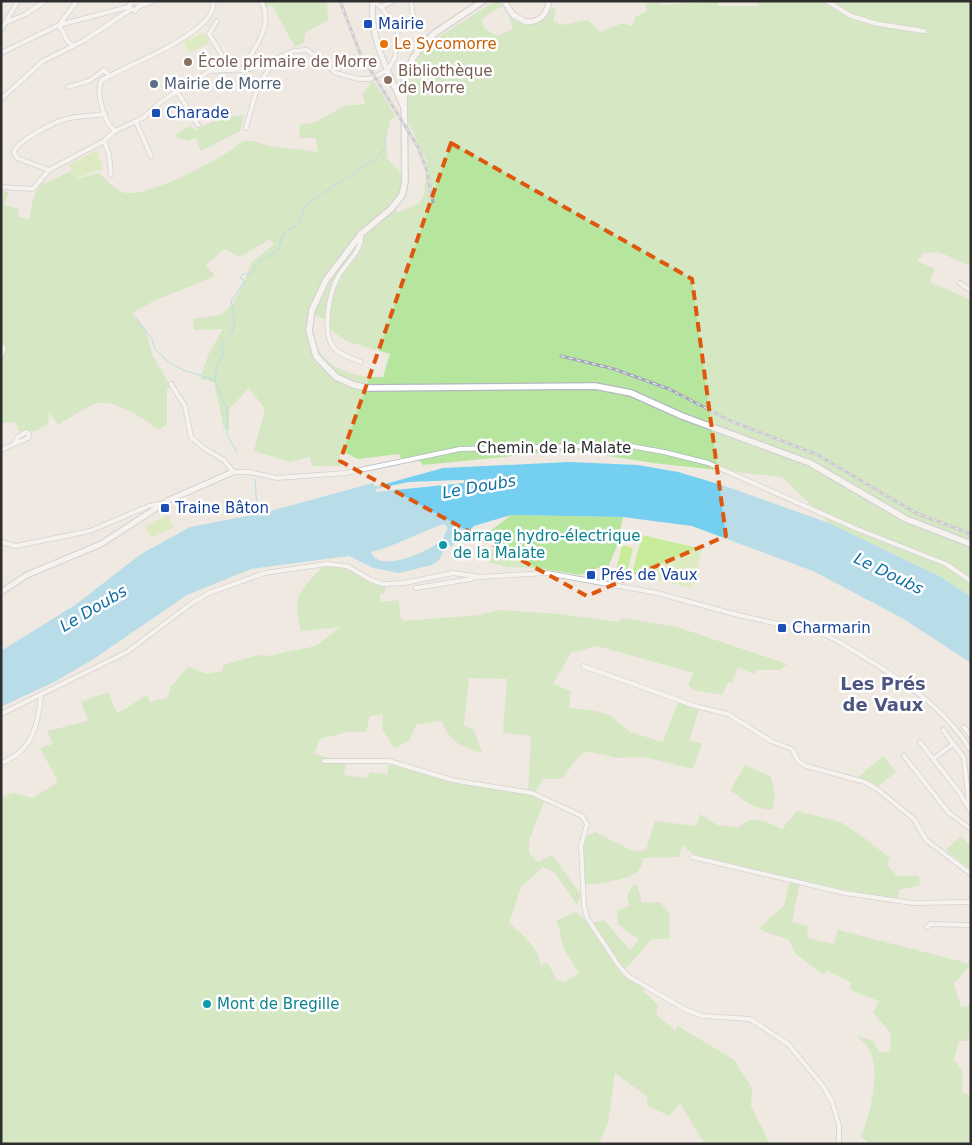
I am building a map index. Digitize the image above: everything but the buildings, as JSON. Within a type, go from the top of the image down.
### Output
[{"type":"main road","points":[[484,1],[439,30],[419,50],[405,78],[404,190],[392,208],[361,234],[326,280],[309,320],[310,340],[316,356],[322,365],[343,381],[368,388],[595,386],[631,393],[682,416],[810,462],[906,519],[971,544]]},
{"type":"street","points":[[2,30],[18,1]]},
{"type":"street","points":[[5,23],[26,14],[46,1]]},
{"type":"street","points":[[59,26],[77,1]]},
{"type":"street","points":[[1,99],[43,61],[73,45],[129,9],[132,2],[137,5],[154,1]]},
{"type":"street","points":[[115,131],[105,114],[100,84],[110,76],[135,64],[196,28],[209,17],[214,1]]},
{"type":"street","points":[[241,70],[262,36],[266,15],[261,1]]},
{"type":"street","points":[[373,1],[381,7],[398,30]]},
{"type":"street","points":[[373,1],[374,31],[404,108]]},
{"type":"street","points":[[381,7],[393,1]]},
{"type":"street","points":[[1,187],[33,190],[49,170],[104,141],[115,131],[136,122],[162,101],[178,93],[210,71],[241,70],[271,62],[294,52],[307,50],[318,57],[331,70],[359,79],[370,79],[388,70],[395,57],[398,30],[413,17],[411,1]]},
{"type":"street","points":[[505,2],[520,20],[533,22],[546,14],[549,1]]},
{"type":"street","points":[[827,1],[851,16],[878,24],[924,31]]},
{"type":"street","points":[[1,53],[59,26],[129,9],[136,10],[137,5]]},
{"type":"street","points":[[210,71],[210,67],[223,57],[209,34],[217,21]]},
{"type":"street","points":[[59,26],[68,42],[73,45]]},
{"type":"street","points":[[246,128],[258,88],[271,62]]},
{"type":"street","points":[[68,87],[89,81],[101,71],[106,71],[110,76]]},
{"type":"street","points":[[1,91],[10,90]]},
{"type":"street","points":[[178,93],[198,125]]},
{"type":"street","points":[[49,170],[17,158],[14,152],[16,146],[49,125],[67,118],[105,114]]},
{"type":"street","points":[[136,122],[151,156]]},
{"type":"street","points":[[104,141],[109,154],[111,175]]},
{"type":"street","points":[[361,234],[360,246],[337,279],[328,308],[327,327],[333,346],[361,362]]},
{"type":"street","points":[[960,283],[971,291]]},
{"type":"street","points":[[1,345],[4,350],[1,355]]},
{"type":"street","points":[[1,592],[27,575],[101,544],[161,507],[169,500],[233,472],[224,460],[205,449],[191,437],[185,406],[171,384]]},
{"type":"street","points":[[1,450],[14,444]]},
{"type":"street","name":"Chemin de la Malate","points":[[233,472],[249,472],[277,478],[337,474],[460,449],[625,445],[708,463],[857,529],[946,564],[971,581]]},
{"type":"street","points":[[1,542],[16,546],[81,533],[105,526],[149,506],[159,504],[161,507]]},
{"type":"street","points":[[1,714],[42,696],[127,652],[199,599],[224,587],[265,573],[326,564],[342,564],[371,580],[383,584],[398,584],[453,573],[476,576],[547,573],[645,590],[738,616],[823,634],[836,640],[918,692],[953,727],[971,751]]},
{"type":"street","points":[[416,588],[471,579],[476,576]]},
{"type":"street","points":[[583,666],[695,706],[728,714],[771,740],[792,749],[798,761],[806,766],[865,782],[877,789],[914,819],[926,840],[971,874]]},
{"type":"street","points":[[1,763],[19,752],[31,739],[37,727],[42,696]]},
{"type":"street","points":[[964,727],[971,736]]},
{"type":"street","points":[[943,730],[964,758],[971,812]]},
{"type":"street","points":[[920,742],[969,806]]},
{"type":"street","points":[[934,760],[954,744]]},
{"type":"street","points":[[904,756],[949,813],[971,829]]},
{"type":"street","points":[[324,761],[389,761],[452,780],[532,793],[582,816],[587,824],[581,855],[583,900],[587,918],[628,976],[686,1010],[703,1016],[750,1019],[788,1044],[803,1060],[828,1094],[838,1118],[839,1144]]},
{"type":"street","points":[[692,857],[845,893],[913,903],[971,902]]},
{"type":"street","points":[[927,927],[930,924],[971,925]]},
{"type":"highlighted area","points":[[451,143],[692,279],[726,536],[587,596],[340,461]]},
{"type":"green space","points":[[263,1],[327,1],[328,20],[305,33],[304,42],[295,47],[272,5],[265,7]]},
{"type":"green space","points":[[495,1],[500,1],[502,6],[481,19],[485,29],[497,36],[513,29],[509,17],[522,24],[533,25],[543,20],[552,8],[556,9],[553,21],[562,25],[587,20],[600,32],[623,23],[632,26],[635,17],[647,11],[645,4],[659,1],[661,5],[718,1],[718,6],[757,6],[758,1],[971,1],[971,266],[939,252],[924,253],[917,261],[935,269],[930,282],[971,300],[971,597],[941,577],[829,523],[782,477],[653,463],[571,450],[423,465],[415,456],[402,460],[399,454],[358,459],[344,452],[340,454],[341,466],[312,466],[310,457],[289,462],[254,451],[265,409],[249,388],[229,409],[229,429],[224,429],[214,382],[200,379],[209,353],[223,329],[194,330],[193,319],[221,315],[232,305],[245,281],[251,263],[274,244],[270,239],[240,257],[224,249],[206,265],[215,276],[156,300],[132,313],[146,331],[152,354],[171,387],[167,389],[167,424],[158,430],[128,410],[119,406],[102,403],[85,408],[58,425],[49,412],[48,424],[35,431],[19,431],[16,422],[1,423],[1,191],[9,192],[4,205],[19,209],[18,216],[29,220],[34,196],[43,182],[46,183],[71,171],[76,179],[99,173],[119,190],[127,193],[153,189],[187,175],[220,157],[243,141],[254,141],[269,146],[318,152],[316,138],[299,138],[300,125],[316,122],[344,106],[365,104],[362,95],[373,80],[396,117],[390,120],[386,138],[387,158],[403,176],[400,190],[391,206],[398,212],[418,204],[424,196],[427,162],[408,121],[408,88],[411,72],[421,52],[434,40]],"holes":[[[313,315],[330,321],[330,329],[346,341],[390,354],[383,377],[368,377],[342,370],[331,364],[322,355],[316,344],[313,331]]]},
{"type":"green space","points":[[204,32],[209,43],[189,53],[184,42]]},
{"type":"green space","points":[[244,115],[240,131],[201,151],[196,138],[188,141],[174,136],[191,125],[194,130],[219,119]]},
{"type":"green space","points":[[97,150],[103,169],[76,178],[68,165]]},
{"type":"green space","points":[[168,515],[174,527],[151,538],[145,526]]},
{"type":"green space","points":[[511,515],[623,517],[617,546],[608,567],[600,567],[580,575],[538,568],[506,567],[489,562],[486,553],[504,544],[485,542],[488,533]]},
{"type":"green space","points":[[642,535],[702,549],[692,588],[632,573]]},
{"type":"green space","points":[[622,545],[633,548],[627,573],[616,570]]},
{"type":"green space","points":[[323,566],[341,566],[369,582],[385,586],[385,594],[380,594],[380,602],[399,600],[400,616],[404,621],[480,615],[499,610],[559,614],[619,622],[621,618],[677,627],[787,664],[780,670],[758,670],[754,674],[738,667],[732,683],[728,682],[722,695],[693,690],[688,685],[694,673],[597,646],[571,653],[553,684],[571,691],[569,708],[597,711],[611,716],[630,732],[663,742],[678,702],[699,710],[689,740],[702,744],[693,769],[644,757],[618,758],[586,751],[575,761],[562,779],[543,779],[533,795],[544,801],[529,841],[529,853],[538,862],[552,855],[581,895],[577,905],[555,873],[543,867],[521,887],[509,923],[533,947],[540,959],[541,966],[547,962],[557,980],[565,982],[579,973],[564,949],[557,920],[577,912],[589,924],[604,920],[630,950],[639,940],[618,924],[617,911],[629,906],[627,896],[632,886],[637,884],[642,903],[660,902],[670,914],[669,939],[652,939],[621,974],[643,987],[644,992],[658,1005],[656,1014],[675,1031],[678,1026],[734,1060],[752,1088],[751,1106],[769,1142],[772,1144],[708,1144],[701,1138],[680,1103],[669,1116],[648,1106],[647,1097],[615,1073],[608,1123],[598,1144],[1,1144],[1,798],[13,793],[33,798],[58,782],[40,748],[53,744],[47,731],[88,721],[81,702],[108,692],[117,713],[147,695],[150,702],[168,697],[170,688],[188,667],[207,674],[223,671],[223,665],[258,655],[267,656],[316,646],[340,627],[301,631],[297,610],[300,595]],"holes":[[[469,678],[507,679],[503,733],[531,736],[528,793],[449,782],[419,770],[389,764],[387,775],[370,772],[366,778],[344,775],[346,763],[315,754],[319,739],[348,732],[366,732],[370,716],[383,714],[382,729],[394,748],[409,741],[416,725],[442,721],[452,739],[457,743],[482,753],[474,730],[464,725]]]},
{"type":"green space","points":[[883,756],[896,772],[878,786],[857,778]]},
{"type":"green space","points":[[745,765],[771,777],[775,796],[773,809],[756,807],[730,790]]},
{"type":"green space","points":[[797,811],[840,822],[890,858],[887,864],[897,876],[919,876],[920,885],[899,890],[898,899],[800,882],[792,922],[808,926],[807,938],[834,944],[838,930],[971,964],[954,984],[961,1007],[971,1005],[971,1010],[968,1041],[959,1041],[954,1060],[963,1072],[962,1092],[971,1096],[971,1144],[870,1144],[861,1136],[871,1105],[874,1067],[868,1047],[857,1036],[873,1041],[879,1052],[891,1051],[890,1032],[873,1013],[879,1001],[850,990],[851,983],[827,970],[823,975],[796,954],[788,939],[765,932],[759,928],[784,906],[790,880],[728,863],[698,858],[682,845],[679,857],[643,858],[639,870],[631,876],[585,885],[583,850],[587,836],[595,832],[633,851],[646,850],[655,821],[696,826],[700,814],[717,825],[738,828],[743,823],[759,820],[782,829]]},
{"type":"green space","points":[[961,836],[971,847],[971,870],[946,850]]},
{"type":"water","name":"Le Doubs","points":[[569,462],[638,465],[678,472],[725,486],[829,523],[941,577],[971,597],[971,663],[902,618],[813,571],[692,526],[623,517],[511,515],[474,526],[451,547],[443,538],[448,528],[444,524],[371,552],[376,558],[383,561],[393,561],[414,556],[438,543],[445,549],[439,560],[432,565],[399,573],[373,568],[349,556],[251,569],[187,595],[92,660],[56,681],[1,707],[1,651],[75,605],[141,554],[190,527],[267,512],[373,483],[374,486],[378,486],[443,468]],"holes":[[[464,480],[464,483],[376,492],[376,489],[408,482]]]},
{"type":"waterway","points":[[237,453],[227,434],[227,409],[215,380],[217,365],[223,356],[222,343],[230,335],[234,326],[231,301],[245,281],[240,278],[243,274],[251,274],[257,263],[278,250],[284,233],[300,223],[305,205],[378,157],[386,146],[385,138]]},
{"type":"waterway","points":[[136,318],[152,339],[155,349],[167,361],[183,370],[215,380]]},
{"type":"waterway","points":[[255,479],[257,509]]},
{"type":"railway","points":[[340,1],[360,53],[418,147],[426,168],[433,202]]},
{"type":"railway","points":[[561,356],[614,369],[669,389],[731,421],[818,455],[916,513],[971,534]]},
{"type":"place","name":"Mairie","points":[[368,24]]},
{"type":"place","name":"Le Sycomorre","points":[[384,44]]},
{"type":"place","name":"École primaire de Morre","points":[[188,62]]},
{"type":"place","name":"Bibliothèque de Morre","points":[[388,80]]},
{"type":"place","name":"Mairie de Morre","points":[[154,84]]},
{"type":"place","name":"Charade","points":[[156,113]]},
{"type":"place","name":"Traine Bâton","points":[[165,508]]},
{"type":"place","name":"barrage hydro-électrique de la Malate","points":[[443,545]]},
{"type":"place","name":"Prés de Vaux","points":[[591,575]]},
{"type":"place","name":"Charmarin","points":[[782,628]]},
{"type":"place","name":"Mont de Bregille","points":[[207,1004]]},
{"type":"district","name":"Les Prés de Vaux","points":[[883,694]]}]
